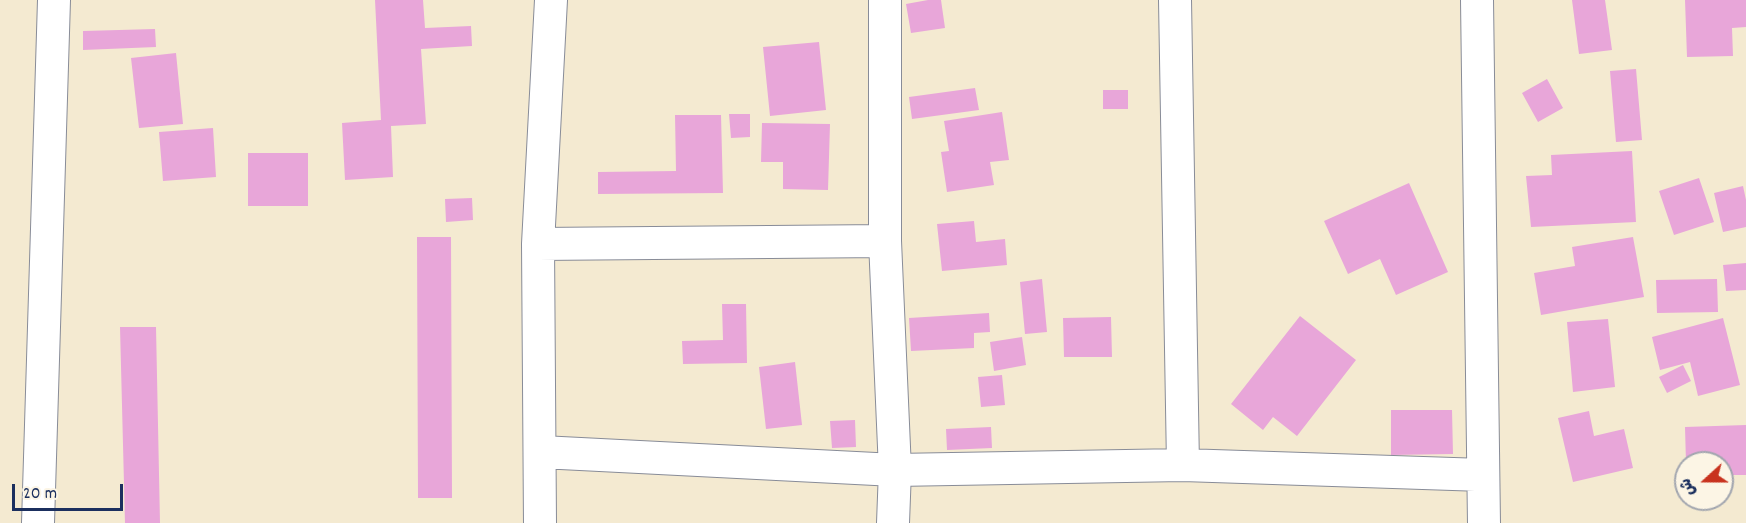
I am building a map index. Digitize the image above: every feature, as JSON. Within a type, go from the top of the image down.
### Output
[{"type":"street","points":[[38,523],[54,0]]},
{"type":"street","points":[[540,523],[538,244],[551,0]]},
{"type":"street","points":[[885,0],[885,241],[895,470],[893,523]]},
{"type":"street","points":[[1175,0],[1183,465]]},
{"type":"street","points":[[1477,0],[1484,523]]},
{"type":"street","points":[[538,244],[885,241]]},
{"type":"street","points":[[541,452],[895,470],[1183,465],[1484,475]]},
{"type":"building","points":[[375,0],[423,0],[425,28],[471,26],[472,46],[421,49],[426,124],[391,126],[393,177],[345,180],[342,123],[381,120]]},
{"type":"building","points":[[941,0],[945,28],[911,33],[906,4]]},
{"type":"building","points":[[1572,0],[1605,0],[1612,50],[1579,54]]},
{"type":"building","points":[[1685,0],[1746,0],[1746,27],[1732,28],[1733,56],[1687,57]]},
{"type":"building","points":[[155,29],[156,47],[83,50],[83,31]]},
{"type":"building","points":[[819,42],[826,110],[770,116],[763,47]]},
{"type":"building","points":[[176,53],[183,124],[139,128],[131,58]]},
{"type":"building","points":[[1636,69],[1642,140],[1616,142],[1610,71]]},
{"type":"building","points":[[1547,79],[1563,108],[1538,122],[1522,93]]},
{"type":"building","points":[[975,88],[979,110],[912,119],[909,97]]},
{"type":"building","points":[[1103,90],[1128,90],[1128,109],[1103,109]]},
{"type":"building","points":[[1002,112],[1009,160],[990,162],[994,185],[947,192],[941,152],[949,151],[944,121]]},
{"type":"building","points":[[729,114],[750,114],[750,137],[731,138]]},
{"type":"building","points":[[675,115],[721,115],[723,193],[598,194],[598,172],[676,171]]},
{"type":"building","points":[[762,123],[830,124],[828,190],[783,189],[783,162],[761,162]]},
{"type":"building","points":[[213,128],[216,177],[163,181],[159,132]]},
{"type":"building","points":[[1632,151],[1636,222],[1531,227],[1526,176],[1552,175],[1551,155]]},
{"type":"building","points":[[248,153],[308,153],[308,206],[248,206]]},
{"type":"building","points":[[1699,178],[1714,222],[1674,235],[1659,191]]},
{"type":"building","points":[[1409,183],[1448,272],[1396,295],[1380,259],[1348,274],[1324,221]]},
{"type":"building","points":[[1743,186],[1746,200],[1746,227],[1723,232],[1714,193]]},
{"type":"building","points":[[472,198],[473,220],[446,222],[445,199]]},
{"type":"building","points":[[974,221],[976,242],[1005,239],[1007,265],[942,271],[937,224]]},
{"type":"building","points":[[417,237],[451,237],[452,498],[418,498]]},
{"type":"building","points":[[1633,237],[1644,297],[1541,315],[1534,273],[1575,266],[1572,247]]},
{"type":"building","points":[[1746,263],[1746,290],[1726,291],[1723,265]]},
{"type":"building","points":[[1042,279],[1047,332],[1025,334],[1020,282]]},
{"type":"building","points":[[1717,279],[1718,312],[1657,313],[1656,280]]},
{"type":"building","points":[[722,304],[746,304],[747,363],[683,364],[682,341],[723,340]]},
{"type":"building","points":[[989,313],[990,332],[974,333],[974,348],[911,351],[909,318]]},
{"type":"building","points":[[1300,316],[1356,360],[1297,436],[1273,417],[1263,430],[1231,404]]},
{"type":"building","points":[[1111,317],[1112,357],[1064,357],[1063,318]]},
{"type":"building","points":[[1723,318],[1740,385],[1698,396],[1690,362],[1660,370],[1652,337]]},
{"type":"building","points":[[1608,319],[1615,387],[1573,392],[1567,322]]},
{"type":"building","points":[[120,327],[156,327],[160,523],[125,523]]},
{"type":"building","points":[[1022,337],[1026,365],[994,371],[990,342]]},
{"type":"building","points":[[795,362],[802,425],[766,429],[759,367]]},
{"type":"building","points":[[1683,365],[1691,381],[1667,393],[1659,377]]},
{"type":"building","points":[[1002,375],[1005,405],[981,407],[978,377]]},
{"type":"building","points":[[1391,410],[1452,410],[1453,454],[1391,455]]},
{"type":"building","points":[[1589,411],[1594,436],[1624,429],[1633,468],[1573,482],[1558,418]]},
{"type":"building","points":[[855,420],[856,447],[832,448],[830,421]]},
{"type":"building","points":[[1746,425],[1746,475],[1734,475],[1734,451],[1686,451],[1685,427]]},
{"type":"building","points":[[991,427],[992,448],[947,450],[946,429]]}]
